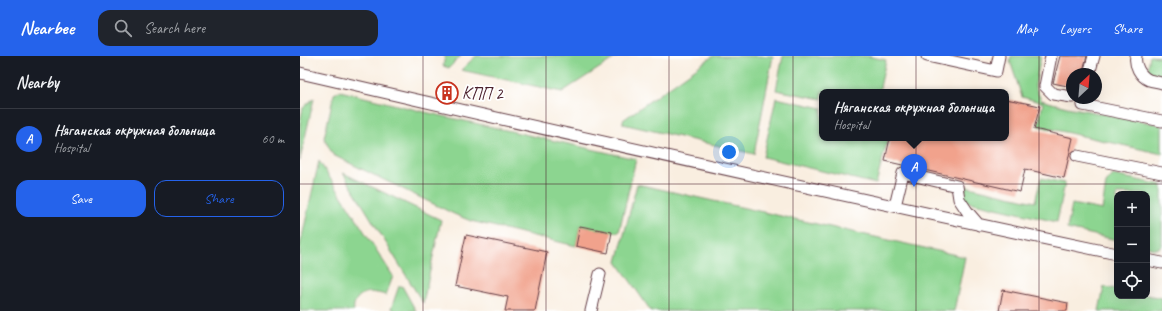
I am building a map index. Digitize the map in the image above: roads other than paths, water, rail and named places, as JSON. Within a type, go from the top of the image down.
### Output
[{"type":"lane","points":[[928,56],[996,71],[999,56]]},
{"type":"lane","points":[[1051,56],[1045,86],[1053,94],[1066,96]]},
{"type":"lane","points":[[1091,68],[1094,56]]},
{"type":"lane","points":[[1136,56],[1135,61],[1139,72],[1148,79],[1162,83]]},
{"type":"lane","points":[[300,73],[1114,253]]},
{"type":"lane","points":[[1082,104],[1083,106],[1162,121]]},
{"type":"lane","points":[[1077,156],[1162,172]]},
{"type":"lane","points":[[895,206],[903,173],[957,186],[959,199],[966,211],[979,224]]},
{"type":"lane","points":[[1150,261],[1162,263]]},
{"type":"lane","points":[[591,311],[600,274]]},
{"type":"place","name":"КПП 2","points":[[447,93]]},
{"type":"place","name":"Няганская окружная больница","points":[[914,187]]}]
